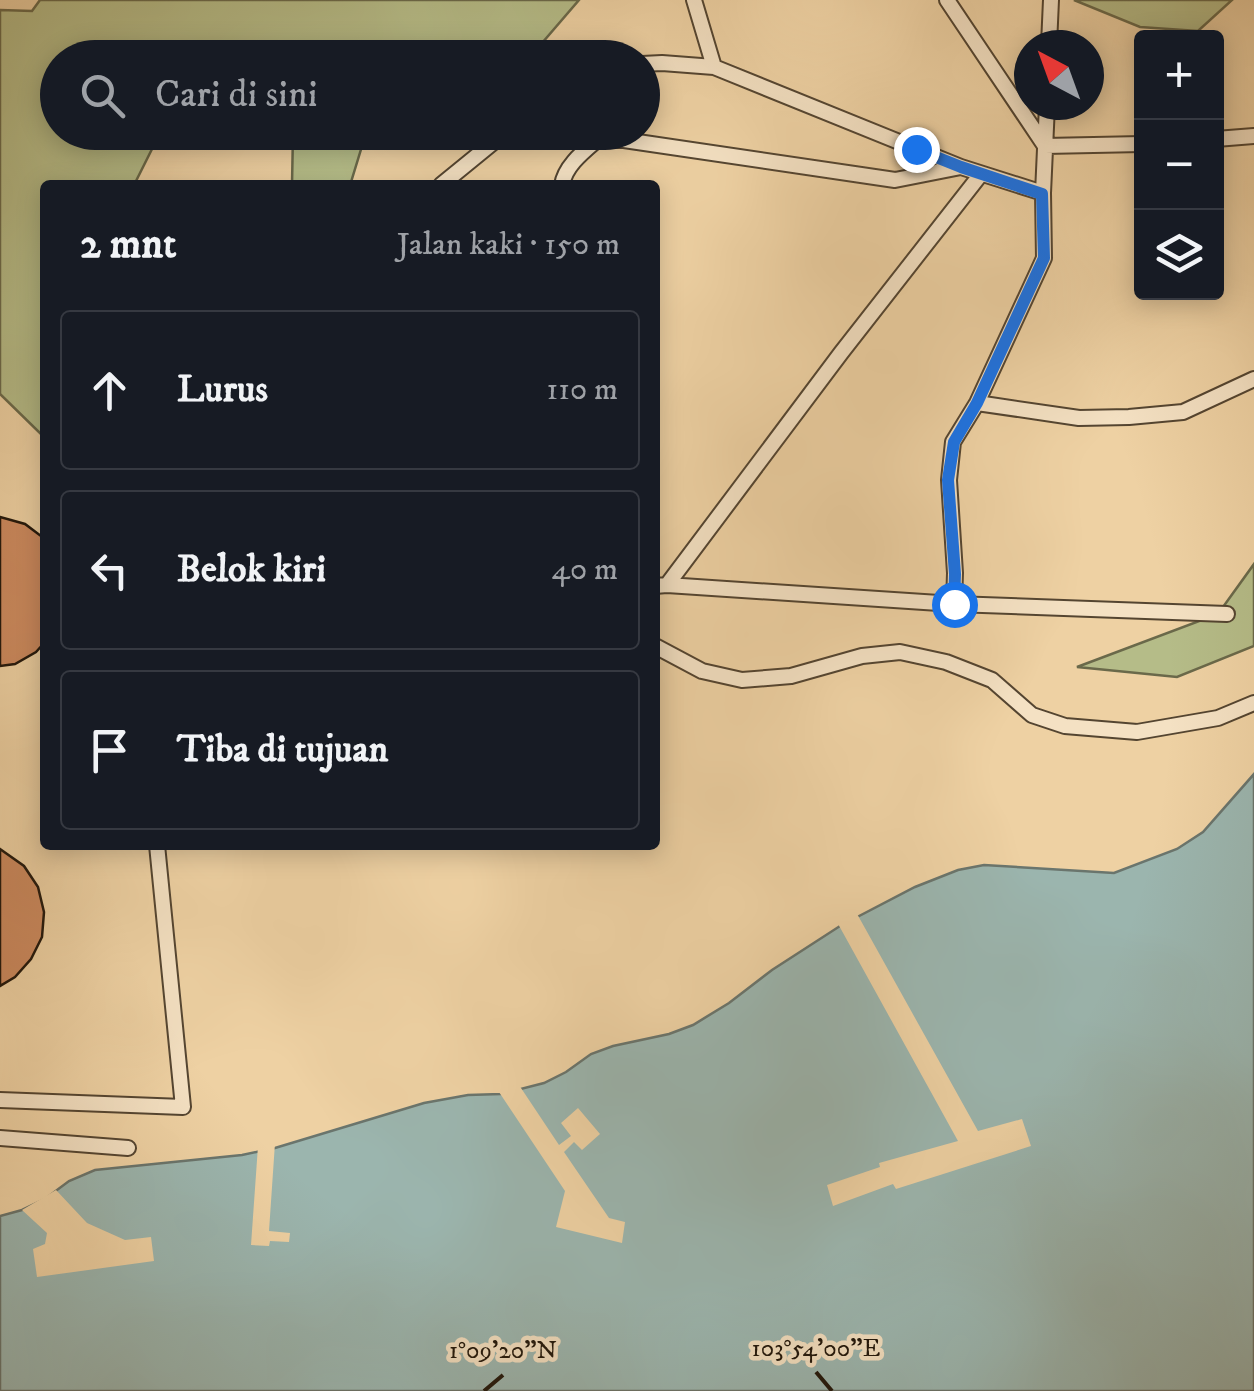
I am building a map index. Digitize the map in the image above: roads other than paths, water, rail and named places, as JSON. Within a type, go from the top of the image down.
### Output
[{"type":"lane","points":[[694,0],[714,67]]},
{"type":"lane","points":[[947,0],[1045,146]]},
{"type":"lane","points":[[1050,30],[1051,0]]},
{"type":"lane","points":[[660,63],[714,67],[961,167],[1042,194]]},
{"type":"lane","points":[[954,604],[948,480],[954,442],[977,403],[1044,258],[1046,120]]},
{"type":"lane","points":[[1224,138],[1254,136]]},
{"type":"lane","points":[[1045,146],[1134,144]]},
{"type":"lane","points":[[660,145],[895,180],[961,167]]},
{"type":"lane","points":[[447,180],[484,150]]},
{"type":"lane","points":[[563,180],[586,150]]},
{"type":"lane","points":[[661,586],[982,174]]},
{"type":"lane","points":[[977,403],[1079,418],[1129,417],[1182,412],[1254,379]]},
{"type":"lane","points":[[661,586],[954,604],[1227,614]]},
{"type":"lane","points":[[660,649],[702,671],[742,680],[792,676],[862,656],[900,652],[946,662],[992,680],[1032,715],[1065,726],[1137,732],[1218,718],[1254,703]]},
{"type":"lane","points":[[0,1100],[183,1107],[157,850]]},
{"type":"lane","points":[[0,1138],[128,1148]]},
{"type":"water","points":[[1254,774],[1254,1391],[0,1391],[0,1216],[45,1199],[69,1181],[95,1170],[242,1155],[424,1103],[501,1094],[544,1083],[591,1054],[693,1025],[840,926],[915,887],[958,870],[984,865],[1114,873],[1177,849],[1203,832]]}]
